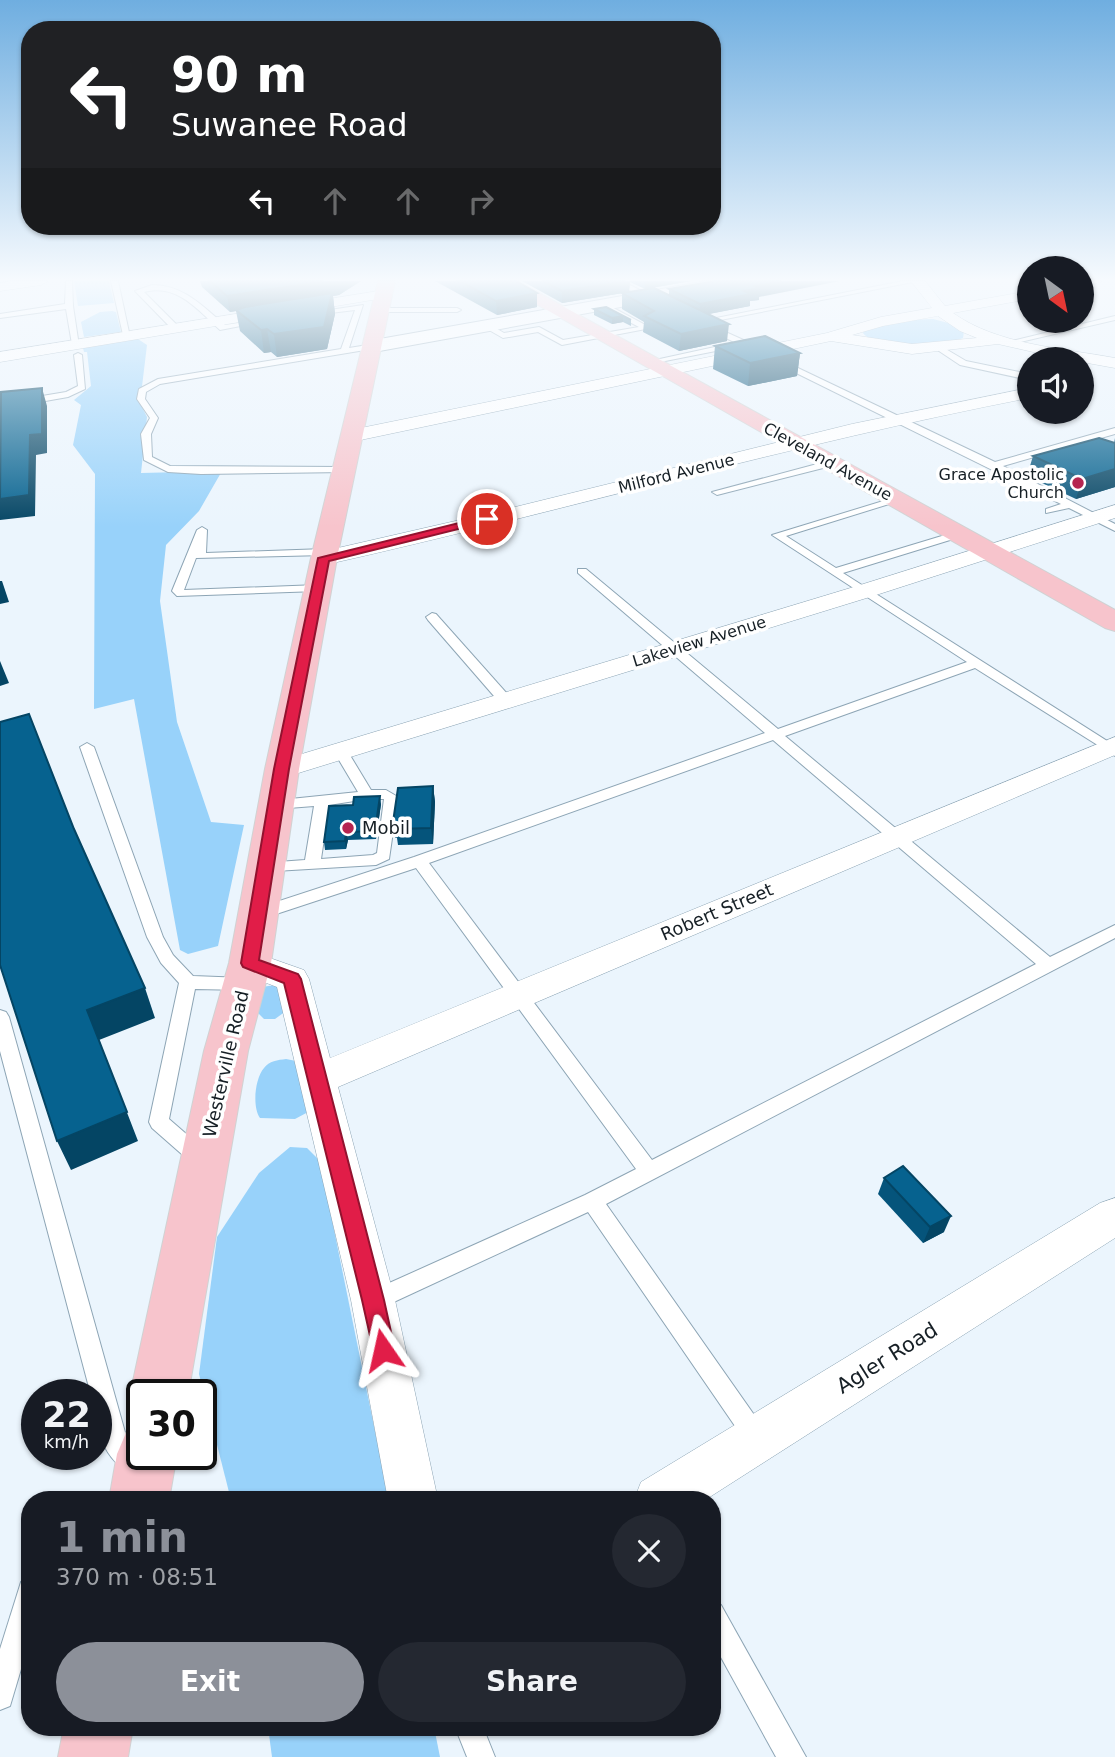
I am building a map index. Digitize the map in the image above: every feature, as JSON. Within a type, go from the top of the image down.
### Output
[{"type":"main road","name":"Westerville Road","points":[[162,1379],[226,1051],[247,973],[279,787],[363,363]]},
{"type":"main road","name":"Cleveland Avenue","points":[[653,363],[1115,622]]},
{"type":"main road","points":[[93,1757],[97,1736]]},
{"type":"street","points":[[347,453],[658,366],[678,363]]},
{"type":"street","points":[[1094,375],[1115,369]]},
{"type":"street","name":"Milford Avenue","points":[[322,566],[464,526],[795,443],[898,418],[1017,395]]},
{"type":"street","name":"Lakeview Avenue","points":[[279,787],[340,750],[865,591],[988,551],[1108,519]]},
{"type":"street","name":"Robert Street","points":[[318,1079],[1113,748]]},
{"type":"street","points":[[247,973],[292,979],[373,1300],[411,1491]]},
{"type":"street","name":"Agler Road","points":[[673,1491],[1115,1216]]},
{"type":"lane","points":[[1,404],[68,394],[82,387],[79,363]]},
{"type":"lane","points":[[227,363],[158,382],[142,391],[141,399],[154,418],[146,434],[147,458],[169,469],[201,471],[347,453]]},
{"type":"lane","points":[[658,366],[669,363]]},
{"type":"lane","points":[[785,363],[1072,504],[1108,519]]},
{"type":"lane","points":[[963,363],[1017,374]]},
{"type":"lane","points":[[994,465],[1115,431]]},
{"type":"lane","points":[[1055,455],[1084,447],[1095,452]]},
{"type":"lane","points":[[717,492],[832,463]]},
{"type":"lane","points":[[897,500],[778,535],[1113,748]]},
{"type":"lane","points":[[1050,511],[1072,504]]},
{"type":"lane","points":[[202,530],[200,556],[322,566],[255,589],[190,595],[178,591],[202,530]]},
{"type":"lane","points":[[834,572],[958,534]]},
{"type":"lane","points":[[582,571],[1048,965]]},
{"type":"lane","points":[[432,617],[505,700]]},
{"type":"lane","points":[[256,915],[419,861],[977,663]]},
{"type":"lane","points":[[87,747],[155,937],[167,960],[188,982]]},
{"type":"lane","points":[[340,750],[368,795]]},
{"type":"lane","points":[[264,869],[312,864],[341,856],[376,860],[384,855],[391,797],[386,794],[368,795],[348,806],[321,801],[279,787]]},
{"type":"lane","points":[[312,864],[321,801]]},
{"type":"lane","points":[[419,861],[649,1171]]},
{"type":"lane","points":[[373,1300],[592,1201],[1115,931]]},
{"type":"lane","points":[[188,982],[247,973]]},
{"type":"lane","points":[[188,982],[159,1122],[204,1162]]},
{"type":"lane","points":[[0,1017],[118,1450],[143,1474]]},
{"type":"lane","points":[[592,1201],[757,1439]]},
{"type":"lane","points":[[0,1696],[21,1622]]},
{"type":"lane","points":[[721,1630],[792,1757]]},
{"type":"lane","points":[[473,1736],[481,1757]]},
{"type":"shaded area","points":[[88,363],[145,363],[140,403],[147,417],[141,473],[222,471],[199,511],[166,545],[160,601],[177,722],[211,822],[244,825],[218,946],[188,954],[180,950],[134,699],[94,709],[95,474],[73,445],[81,405],[74,400],[91,386]]},
{"type":"shaded area","points":[[275,985],[283,991],[286,1011],[275,1019],[264,1019],[257,1012],[262,987]]},
{"type":"shaded area","points":[[286,1059],[296,1061],[310,1111],[295,1119],[260,1118],[255,1100],[261,1073],[271,1062]]},
{"type":"shaded area","points":[[290,1147],[307,1148],[320,1161],[387,1491],[229,1491],[217,1445],[217,1379],[200,1379],[199,1374],[217,1237],[259,1173]]},
{"type":"shaded area","points":[[269,1736],[436,1736],[440,1757],[272,1757]]},
{"type":"building","points":[[42,388],[42,434],[30,435],[29,495],[0,499],[1,392]]},
{"type":"building","points":[[1099,438],[1115,443],[1115,469],[1082,479],[1033,456]]},
{"type":"building","points":[[29,714],[74,829],[145,988],[87,1010],[127,1112],[57,1141],[0,965],[0,722]]},
{"type":"building","points":[[433,786],[431,828],[396,829],[396,822],[393,822],[398,788]]},
{"type":"building","points":[[380,796],[375,831],[346,832],[345,841],[324,842],[329,806],[353,805],[354,797]]},
{"type":"building","points":[[903,1166],[951,1216],[930,1227],[884,1178]]},
{"type":"place","name":"Grace Apostolic Church","points":[[1078,483]]},
{"type":"place","name":"Mobil","points":[[348,828]]},
{"type":"route","points":[[383,1350],[373,1300],[292,979],[250,963],[256,915],[324,558],[487,519]]}]
